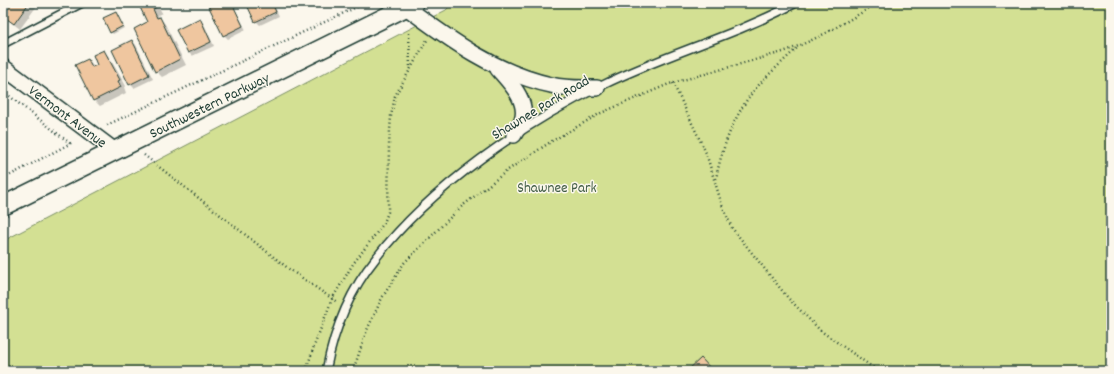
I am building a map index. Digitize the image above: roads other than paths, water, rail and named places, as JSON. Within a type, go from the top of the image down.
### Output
[{"type":"street","points":[[407,4],[433,27],[496,67],[552,86],[597,88]]},
{"type":"street","name":"Southwestern Parkway","points":[[3,206],[407,4]]},
{"type":"street","name":"Vermont Avenue","points":[[3,67],[115,151]]},
{"type":"street","points":[[496,67],[518,92],[523,106],[522,120],[514,135]]},
{"type":"lane","points":[[3,44],[82,3]]},
{"type":"lane","name":"Shawnee Park Road","points":[[326,371],[335,334],[346,307],[376,258],[412,217],[444,189],[514,135],[597,88],[766,19],[796,3]]},
{"type":"park label","name":"Shawnee Park","points":[[557,187]]}]
